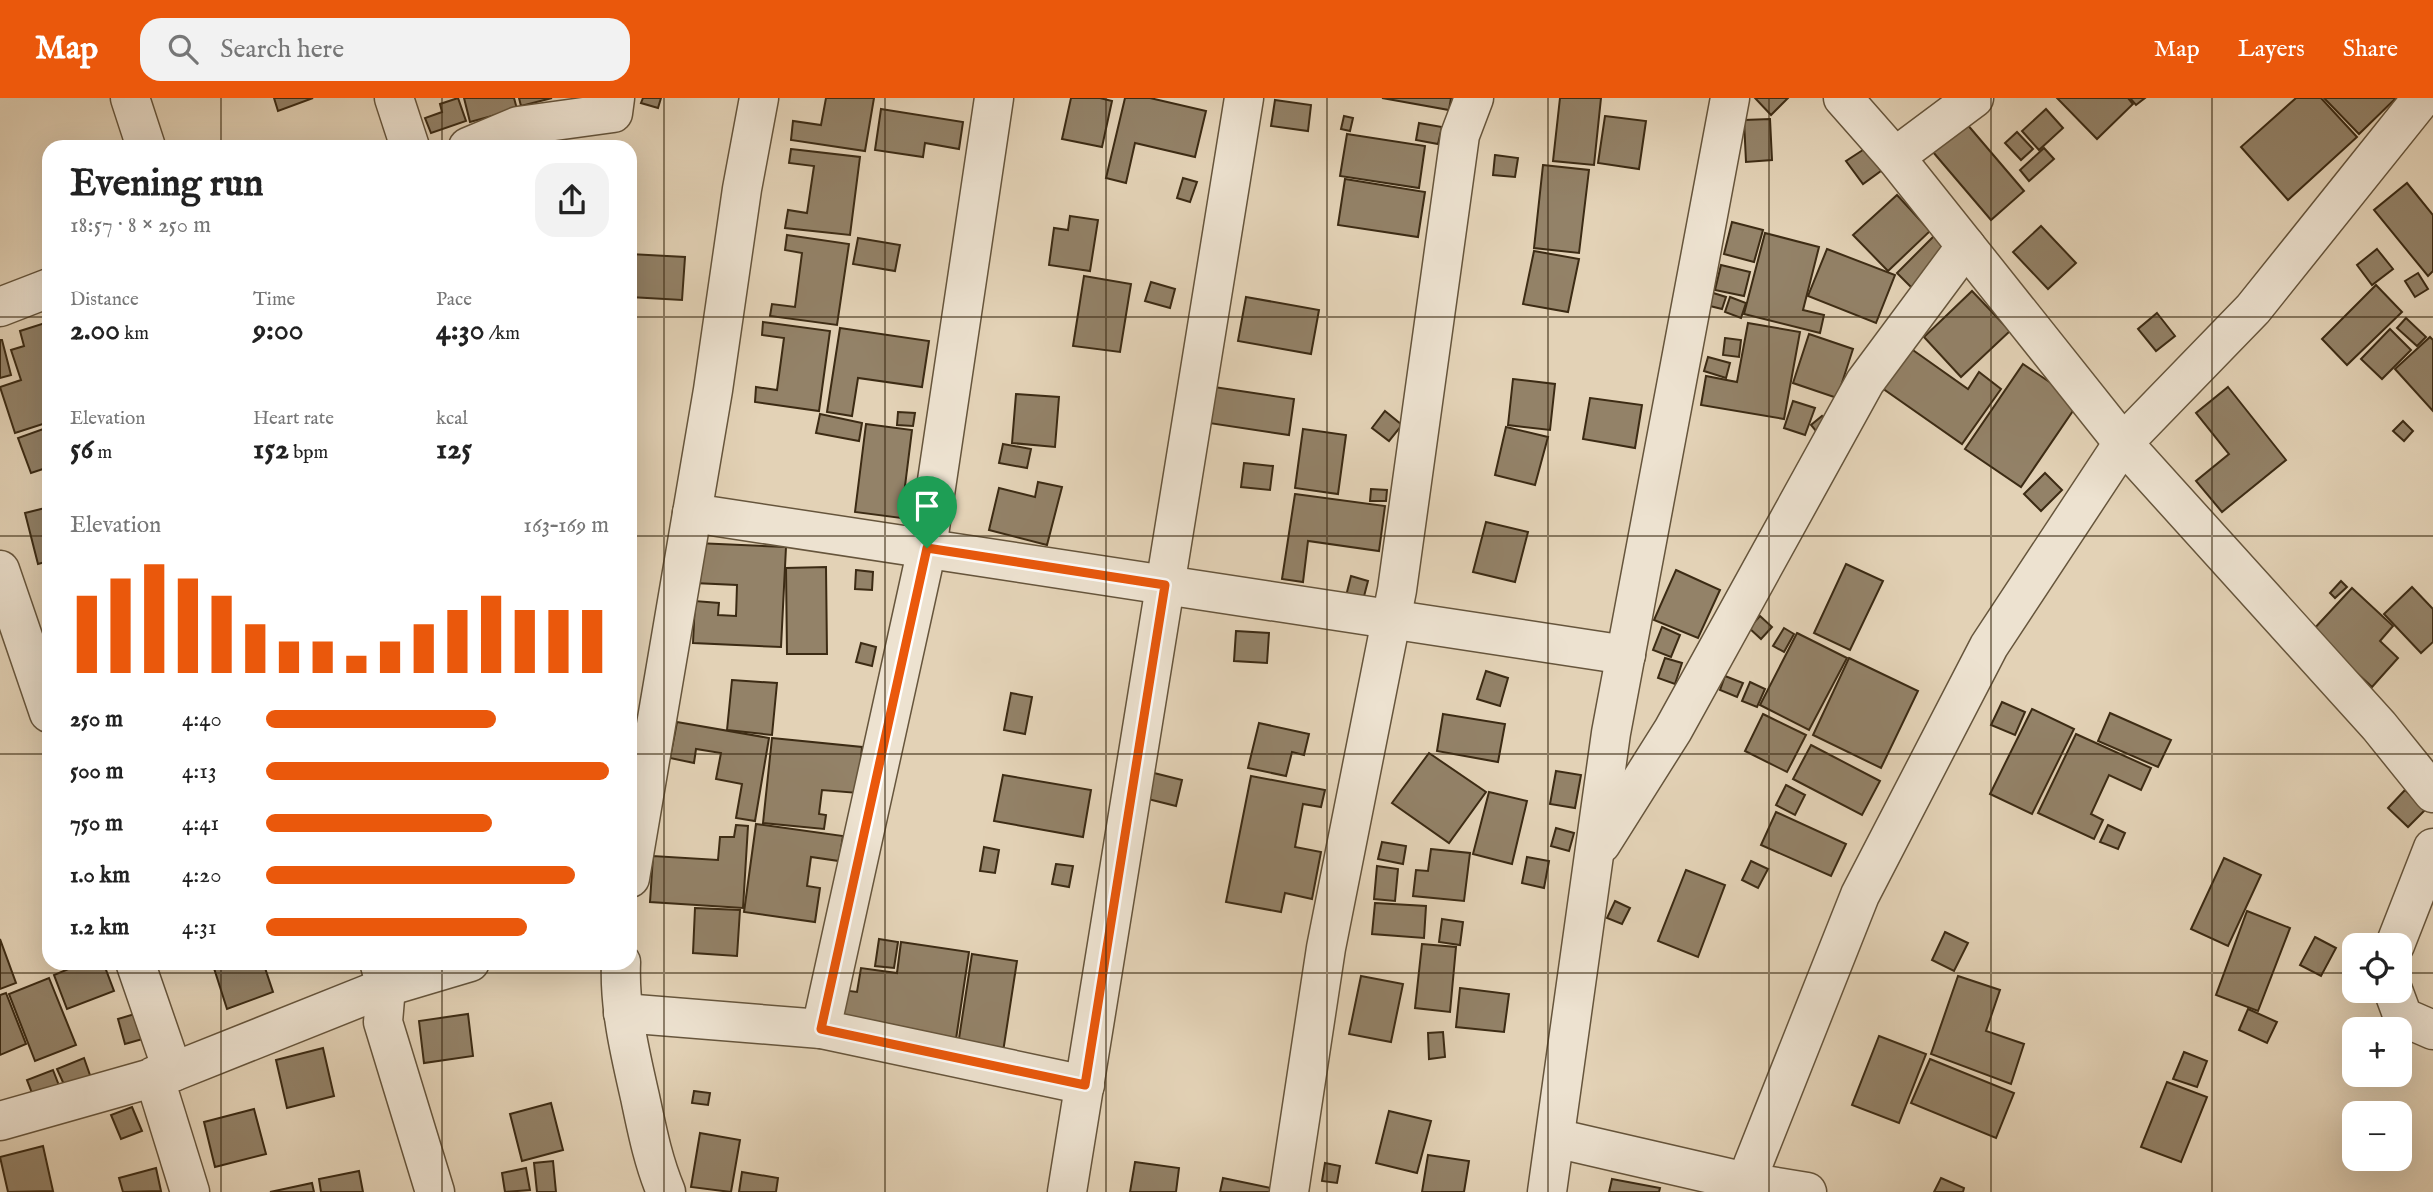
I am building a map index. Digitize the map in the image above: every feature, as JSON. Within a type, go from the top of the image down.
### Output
[{"type":"street","points":[[130,98],[144,140]]},
{"type":"street","points":[[394,98],[408,140]]},
{"type":"street","points":[[485,140],[518,126],[612,113],[615,98]]},
{"type":"street","points":[[637,837],[713,390],[742,189],[759,98]]},
{"type":"street","points":[[821,1029],[927,548],[994,98]]},
{"type":"street","points":[[1067,1192],[1244,98]]},
{"type":"street","points":[[1289,1192],[1326,948],[1397,590],[1460,135],[1474,98]]},
{"type":"street","points":[[1547,1192],[1611,733],[1730,98]]},
{"type":"street","points":[[1843,98],[1895,157],[2123,443],[2379,726],[2433,793]]},
{"type":"street","points":[[1895,157],[1973,98]]},
{"type":"street","points":[[1746,1182],[1860,895],[1989,646],[2123,443],[2253,309],[2422,98]]},
{"type":"street","points":[[1594,854],[1673,730],[1865,383],[1966,246]]},
{"type":"street","points":[[0,307],[42,291]]},
{"type":"street","points":[[692,513],[1626,655]]},
{"type":"street","points":[[0,570],[42,693]]},
{"type":"street","points":[[2400,933],[2433,848]]},
{"type":"street","points":[[137,970],[190,1192]]},
{"type":"street","points":[[0,1121],[164,1074],[383,975],[416,970]]},
{"type":"street","points":[[621,970],[623,1013],[655,1166],[666,1192]]},
{"type":"street","points":[[383,975],[383,1022],[435,1192]]},
{"type":"street","points":[[2398,1003],[2403,1017],[2433,1030]]},
{"type":"street","points":[[623,1013],[821,1029],[1085,1085]]},
{"type":"street","points":[[1555,1138],[1746,1182],[1807,1192]]},
{"type":"building","points":[[274,98],[313,98],[278,111]]},
{"type":"building","points":[[458,98],[466,121],[431,133],[425,118],[442,112],[440,104]]},
{"type":"building","points":[[464,98],[514,98],[517,109],[470,122]]},
{"type":"building","points":[[519,98],[552,98],[521,106]]},
{"type":"building","points":[[643,98],[661,98],[658,108],[641,103]]},
{"type":"building","points":[[826,98],[874,98],[865,151],[791,140],[793,121],[821,125]]},
{"type":"building","points":[[1071,98],[1100,98],[1112,101],[1102,147],[1062,139]]},
{"type":"building","points":[[1125,98],[1150,98],[1206,111],[1195,157],[1135,143],[1126,183],[1106,178]]},
{"type":"building","points":[[1382,98],[1451,98],[1449,110]]},
{"type":"building","points":[[1560,98],[1601,98],[1594,165],[1553,161]]},
{"type":"building","points":[[1755,98],[1788,98],[1771,115]]},
{"type":"building","points":[[2057,98],[2128,98],[2133,104],[2097,139]]},
{"type":"building","points":[[2130,98],[2145,98],[2136,105]]},
{"type":"building","points":[[2296,98],[2321,98],[2357,137],[2288,200],[2241,147]]},
{"type":"building","points":[[2324,98],[2396,98],[2359,134]]},
{"type":"building","points":[[1275,100],[1311,105],[1308,131],[1271,126]]},
{"type":"building","points":[[881,109],[963,122],[959,149],[925,143],[923,157],[875,150]]},
{"type":"building","points":[[2046,109],[2063,128],[2039,150],[2022,131]]},
{"type":"building","points":[[1344,116],[1353,118],[1350,131],[1341,129]]},
{"type":"building","points":[[1605,116],[1646,121],[1639,169],[1598,163]]},
{"type":"building","points":[[1770,119],[1772,160],[1746,162],[1744,120]]},
{"type":"building","points":[[1419,123],[1442,127],[1438,144],[1416,140]]},
{"type":"building","points":[[1966,123],[2024,191],[1991,220],[1933,152]]},
{"type":"building","points":[[2017,132],[2033,149],[2021,160],[2005,143]]},
{"type":"building","points":[[1347,134],[1425,146],[1419,188],[1340,176]]},
{"type":"building","points":[[1869,146],[1885,168],[1863,184],[1846,161]]},
{"type":"building","points":[[2044,148],[2054,159],[2029,181],[2020,170]]},
{"type":"building","points":[[791,149],[860,157],[850,235],[785,228],[788,210],[807,213],[814,166],[789,163]]},
{"type":"building","points":[[1495,155],[1518,158],[1515,177],[1493,175]]},
{"type":"building","points":[[1543,165],[1589,170],[1579,253],[1534,248]]},
{"type":"building","points":[[1183,178],[1197,182],[1190,202],[1177,198]]},
{"type":"building","points":[[1345,179],[1425,192],[1418,237],[1338,225]]},
{"type":"building","points":[[2407,183],[2433,215],[2433,271],[2428,276],[2374,210]]},
{"type":"building","points":[[1897,195],[1930,231],[1888,271],[1853,235]]},
{"type":"building","points":[[1070,216],[1098,220],[1090,271],[1049,265],[1054,228],[1068,230]]},
{"type":"building","points":[[1732,222],[1763,230],[1754,262],[1724,254]]},
{"type":"building","points":[[2041,226],[2076,263],[2048,289],[2013,252]]},
{"type":"building","points":[[1765,233],[1819,247],[1803,310],[1824,315],[1820,333],[1744,314]]},
{"type":"building","points":[[787,235],[849,244],[837,325],[770,316],[772,304],[795,307],[802,253],[785,250]]},
{"type":"building","points":[[1934,236],[1949,251],[1912,288],[1897,273]]},
{"type":"building","points":[[858,238],[900,245],[895,271],[853,264]]},
{"type":"building","points":[[1827,249],[1895,275],[1876,323],[1808,296]]},
{"type":"building","points":[[2377,249],[2393,269],[2372,285],[2357,265]]},
{"type":"building","points":[[1534,251],[1579,259],[1568,312],[1523,304]]},
{"type":"building","points":[[637,254],[685,257],[682,300],[637,297]]},
{"type":"building","points":[[1721,265],[1750,272],[1744,296],[1715,290]]},
{"type":"building","points":[[2418,273],[2428,289],[2415,297],[2405,281]]},
{"type":"building","points":[[1084,276],[1131,284],[1120,352],[1073,346]]},
{"type":"building","points":[[1151,282],[1175,289],[1170,308],[1145,301]]},
{"type":"building","points":[[2376,285],[2402,312],[2347,365],[2322,339]]},
{"type":"building","points":[[1972,291],[2010,331],[1961,377],[1924,337]]},
{"type":"building","points":[[1710,292],[1726,297],[1722,309],[1706,305]]},
{"type":"building","points":[[1246,297],[1319,310],[1311,354],[1238,341]]},
{"type":"building","points":[[1730,297],[1746,303],[1741,318],[1725,312]]},
{"type":"building","points":[[2157,313],[2175,336],[2156,351],[2138,329]]},
{"type":"building","points":[[2406,318],[2426,337],[2417,346],[2397,328]]},
{"type":"building","points":[[763,322],[830,331],[819,411],[755,402],[756,387],[777,390],[784,338],[762,335]]},
{"type":"building","points":[[1748,323],[1800,332],[1784,419],[1701,405],[1706,376],[1737,382]]},
{"type":"building","points":[[42,324],[42,424],[15,433],[0,387],[21,380],[11,350],[24,346],[20,331]]},
{"type":"building","points":[[840,328],[929,341],[922,387],[858,378],[852,416],[827,412]]},
{"type":"building","points":[[2390,329],[2411,350],[2382,379],[2361,359]]},
{"type":"building","points":[[1809,334],[1853,349],[1837,398],[1793,383]]},
{"type":"building","points":[[2430,337],[2433,340],[2433,411],[2395,369]]},
{"type":"building","points":[[1725,338],[1741,340],[1739,357],[1723,355]]},
{"type":"building","points":[[0,340],[11,375],[0,378]]},
{"type":"building","points":[[1910,348],[1968,389],[1979,372],[2001,389],[1962,444],[1882,388]]},
{"type":"building","points":[[1708,357],[1730,363],[1726,378],[1704,371]]},
{"type":"building","points":[[2023,364],[2079,402],[2021,487],[1965,449]]},
{"type":"building","points":[[1513,379],[1555,384],[1550,430],[1508,425]]},
{"type":"building","points":[[1214,387],[1294,399],[1289,435],[1209,423]]},
{"type":"building","points":[[2228,387],[2286,460],[2222,512],[2196,481],[2229,454],[2196,413]]},
{"type":"building","points":[[1016,394],[1059,397],[1055,447],[1012,443]]},
{"type":"building","points":[[1590,398],[1642,405],[1635,448],[1583,439]]},
{"type":"building","points":[[1793,401],[1815,408],[1805,435],[1784,428]]},
{"type":"building","points":[[1385,411],[1402,425],[1389,441],[1372,428]]},
{"type":"building","points":[[898,412],[915,413],[913,426],[897,425]]},
{"type":"building","points":[[820,414],[862,423],[859,441],[816,433]]},
{"type":"building","points":[[1822,416],[1832,428],[1821,437],[1811,425]]},
{"type":"building","points":[[2403,421],[2413,431],[2404,441],[2393,431]]},
{"type":"building","points":[[866,424],[912,430],[901,518],[855,512]]},
{"type":"building","points":[[1506,427],[1548,437],[1535,485],[1495,475]]},
{"type":"building","points":[[42,429],[42,469],[31,473],[18,438]]},
{"type":"building","points":[[1303,429],[1346,435],[1338,494],[1295,488]]},
{"type":"building","points":[[1003,444],[1031,449],[1027,468],[999,463]]},
{"type":"building","points":[[1244,463],[1273,466],[1270,490],[1241,487]]},
{"type":"building","points":[[2045,473],[2062,490],[2041,511],[2024,494]]},
{"type":"building","points":[[1038,482],[1062,487],[1047,545],[989,530],[999,488],[1035,497]]},
{"type":"building","points":[[1371,489],[1387,490],[1386,501],[1370,501]]},
{"type":"building","points":[[1295,494],[1385,506],[1379,551],[1308,541],[1303,582],[1282,579]]},
{"type":"building","points":[[42,509],[42,563],[38,564],[25,513]]},
{"type":"building","points":[[1486,522],[1528,532],[1515,582],[1473,572]]},
{"type":"building","points":[[696,543],[786,547],[781,647],[693,643],[695,601],[719,603],[718,615],[736,616],[737,585],[694,583]]},
{"type":"building","points":[[1846,564],[1883,581],[1850,650],[1814,633]]},
{"type":"building","points":[[826,567],[827,654],[787,654],[786,568]]},
{"type":"building","points":[[856,570],[873,572],[872,590],[855,589]]},
{"type":"building","points":[[1676,570],[1720,590],[1698,638],[1654,620]]},
{"type":"building","points":[[1351,576],[1368,581],[1363,600],[1346,596]]},
{"type":"building","points":[[2341,581],[2347,587],[2335,598],[2330,593]]},
{"type":"building","points":[[2412,587],[2433,609],[2433,642],[2421,653],[2384,614]]},
{"type":"building","points":[[2352,588],[2393,626],[2380,641],[2398,658],[2372,687],[2312,631]]},
{"type":"building","points":[[1760,616],[1772,627],[1761,639],[1749,628]]},
{"type":"building","points":[[1662,627],[1680,635],[1671,657],[1653,650]]},
{"type":"building","points":[[1784,628],[1794,634],[1784,652],[1773,646]]},
{"type":"building","points":[[1236,631],[1269,633],[1267,663],[1234,661]]},
{"type":"building","points":[[1797,633],[1847,658],[1809,730],[1760,705]]},
{"type":"building","points":[[861,643],[876,647],[872,666],[856,662]]},
{"type":"building","points":[[1665,658],[1682,663],[1675,684],[1658,678]]},
{"type":"building","points":[[1849,658],[1918,691],[1881,768],[1813,735]]},
{"type":"building","points":[[1486,671],[1508,678],[1500,706],[1477,699]]},
{"type":"building","points":[[1725,676],[1743,683],[1737,697],[1720,690]]},
{"type":"building","points":[[732,680],[777,683],[772,735],[727,730]]},
{"type":"building","points":[[1750,682],[1765,689],[1757,707],[1742,701]]},
{"type":"building","points":[[1011,693],[1032,697],[1025,734],[1004,730]]},
{"type":"building","points":[[2002,702],[2025,712],[2015,735],[1991,725]]},
{"type":"building","points":[[2032,709],[2074,729],[2032,814],[1990,794]]},
{"type":"building","points":[[2110,713],[2171,740],[2158,767],[2098,741]]},
{"type":"building","points":[[1443,714],[1505,724],[1498,762],[1437,751]]},
{"type":"building","points":[[1763,714],[1806,735],[1787,772],[1745,751]]},
{"type":"building","points":[[677,722],[769,738],[755,821],[736,818],[742,784],[716,779],[721,753],[696,749],[694,763],[670,758]]},
{"type":"building","points":[[1259,723],[1309,734],[1304,755],[1292,752],[1286,776],[1248,768]]},
{"type":"building","points":[[2076,734],[2151,768],[2141,790],[2109,775],[2091,814],[2103,820],[2094,839],[2038,813]]},
{"type":"building","points":[[772,738],[862,747],[858,793],[822,790],[819,814],[826,815],[824,829],[763,823]]},
{"type":"building","points":[[1811,745],[1880,781],[1862,815],[1793,779]]},
{"type":"building","points":[[1429,753],[1486,792],[1449,843],[1392,803]]},
{"type":"building","points":[[1556,771],[1581,775],[1575,808],[1550,804]]},
{"type":"building","points":[[1154,773],[1182,780],[1176,806],[1148,799]]},
{"type":"building","points":[[1003,775],[1091,790],[1083,837],[994,821]]},
{"type":"building","points":[[1251,776],[1325,790],[1321,807],[1303,804],[1295,847],[1321,852],[1312,899],[1285,893],[1281,912],[1226,902]]},
{"type":"building","points":[[1786,785],[1805,795],[1795,815],[1776,805]]},
{"type":"building","points":[[2405,790],[2426,809],[2408,827],[2388,808]]},
{"type":"building","points":[[1489,792],[1527,801],[1512,864],[1473,854]]},
{"type":"building","points":[[1776,812],[1846,844],[1831,876],[1761,845]]},
{"type":"building","points":[[756,824],[843,836],[839,861],[811,857],[807,886],[820,888],[815,922],[744,912]]},
{"type":"building","points":[[736,825],[748,826],[743,908],[650,902],[653,856],[718,860],[720,837],[734,837]]},
{"type":"building","points":[[2108,825],[2125,833],[2118,849],[2100,842]]},
{"type":"building","points":[[1556,828],[1574,833],[1569,851],[1551,846]]},
{"type":"building","points":[[1382,842],[1406,846],[1403,864],[1378,859]]},
{"type":"building","points":[[984,847],[999,850],[995,873],[980,871]]},
{"type":"building","points":[[1431,849],[1470,853],[1464,901],[1413,896],[1416,870],[1428,871]]},
{"type":"building","points":[[1527,857],[1549,861],[1544,888],[1522,883]]},
{"type":"building","points":[[2224,858],[2261,875],[2228,946],[2191,929]]},
{"type":"building","points":[[1751,861],[1768,869],[1758,888],[1742,880]]},
{"type":"building","points":[[1056,864],[1073,866],[1069,887],[1052,884]]},
{"type":"building","points":[[1377,866],[1398,869],[1395,901],[1374,899]]},
{"type":"building","points":[[1686,870],[1725,885],[1698,957],[1658,941]]},
{"type":"building","points":[[1615,901],[1630,908],[1622,924],[1607,918]]},
{"type":"building","points":[[1375,903],[1426,906],[1424,938],[1372,934]]},
{"type":"building","points":[[695,908],[740,910],[737,956],[693,953]]},
{"type":"building","points":[[2247,911],[2290,928],[2258,1011],[2216,995]]},
{"type":"building","points":[[1442,919],[1463,922],[1460,945],[1439,942]]},
{"type":"building","points":[[1945,932],[1968,943],[1954,971],[1932,960]]},
{"type":"building","points":[[2315,937],[2336,948],[2321,976],[2300,965]]},
{"type":"building","points":[[0,939],[16,983],[0,989]]},
{"type":"building","points":[[879,939],[898,942],[894,968],[875,966]]},
{"type":"building","points":[[901,942],[969,952],[956,1039],[837,1022],[842,990],[857,992],[861,968],[897,973]]},
{"type":"building","points":[[1422,944],[1456,947],[1450,1012],[1415,1008]]},
{"type":"building","points":[[972,954],[1017,961],[1003,1052],[958,1045]]},
{"type":"building","points":[[66,970],[106,970],[114,991],[67,1009],[54,975]]},
{"type":"building","points":[[215,970],[266,970],[273,992],[227,1009]]},
{"type":"building","points":[[1361,976],[1403,984],[1391,1042],[1349,1034]]},
{"type":"building","points":[[1958,976],[2000,990],[1986,1031],[2024,1044],[2011,1084],[1931,1054]]},
{"type":"building","points":[[49,978],[76,1045],[35,1061],[9,994]]},
{"type":"building","points":[[1460,988],[1509,994],[1504,1032],[1456,1027]]},
{"type":"building","points":[[6,993],[26,1044],[0,1055],[0,995]]},
{"type":"building","points":[[2248,1009],[2277,1022],[2267,1043],[2239,1030]]},
{"type":"building","points":[[138,1013],[146,1038],[125,1044],[118,1019]]},
{"type":"building","points":[[468,1014],[473,1056],[424,1063],[419,1021]]},
{"type":"building","points":[[1443,1032],[1445,1057],[1429,1059],[1428,1033]]},
{"type":"building","points":[[1879,1036],[1926,1054],[1899,1123],[1852,1105]]},
{"type":"building","points":[[323,1048],[334,1096],[287,1108],[276,1060]]},
{"type":"building","points":[[2184,1052],[2207,1061],[2197,1087],[2173,1079]]},
{"type":"building","points":[[84,1058],[91,1078],[66,1089],[57,1069]]},
{"type":"building","points":[[1930,1059],[2014,1093],[1996,1138],[1911,1103]]},
{"type":"building","points":[[53,1070],[63,1096],[37,1106],[27,1080]]},
{"type":"building","points":[[2167,1082],[2207,1097],[2181,1162],[2141,1147]]},
{"type":"building","points":[[694,1091],[710,1093],[708,1105],[692,1103]]},
{"type":"building","points":[[551,1103],[563,1150],[522,1161],[510,1114]]},
{"type":"building","points":[[132,1107],[142,1131],[121,1139],[111,1115]]},
{"type":"building","points":[[254,1109],[266,1154],[215,1167],[204,1122]]},
{"type":"building","points":[[1389,1111],[1431,1121],[1417,1173],[1376,1163]]},
{"type":"building","points":[[700,1133],[740,1140],[731,1192],[691,1187]]},
{"type":"building","points":[[43,1146],[53,1191],[8,1192],[0,1157]]},
{"type":"building","points":[[1428,1155],[1469,1161],[1464,1192],[1422,1192]]},
{"type":"building","points":[[553,1161],[556,1192],[537,1192],[534,1163]]},
{"type":"building","points":[[1135,1162],[1179,1168],[1176,1192],[1130,1192]]},
{"type":"building","points":[[1325,1163],[1340,1166],[1337,1183],[1322,1181]]},
{"type":"building","points":[[156,1168],[161,1191],[123,1192],[119,1178]]},
{"type":"building","points":[[526,1168],[530,1190],[505,1192],[502,1173]]},
{"type":"building","points":[[359,1171],[363,1192],[321,1192],[319,1179]]},
{"type":"building","points":[[742,1172],[778,1178],[776,1192],[739,1192]]},
{"type":"building","points":[[1223,1178],[1276,1189],[1275,1192],[1220,1192]]},
{"type":"building","points":[[1941,1178],[1964,1188],[1963,1192],[1934,1192]]},
{"type":"building","points":[[1612,1179],[1660,1188],[1659,1192],[1609,1192]]},
{"type":"building","points":[[312,1183],[314,1192],[270,1192]]},
{"type":"route","points":[[927,548],[1165,585],[1085,1085],[821,1029],[927,548]]}]
